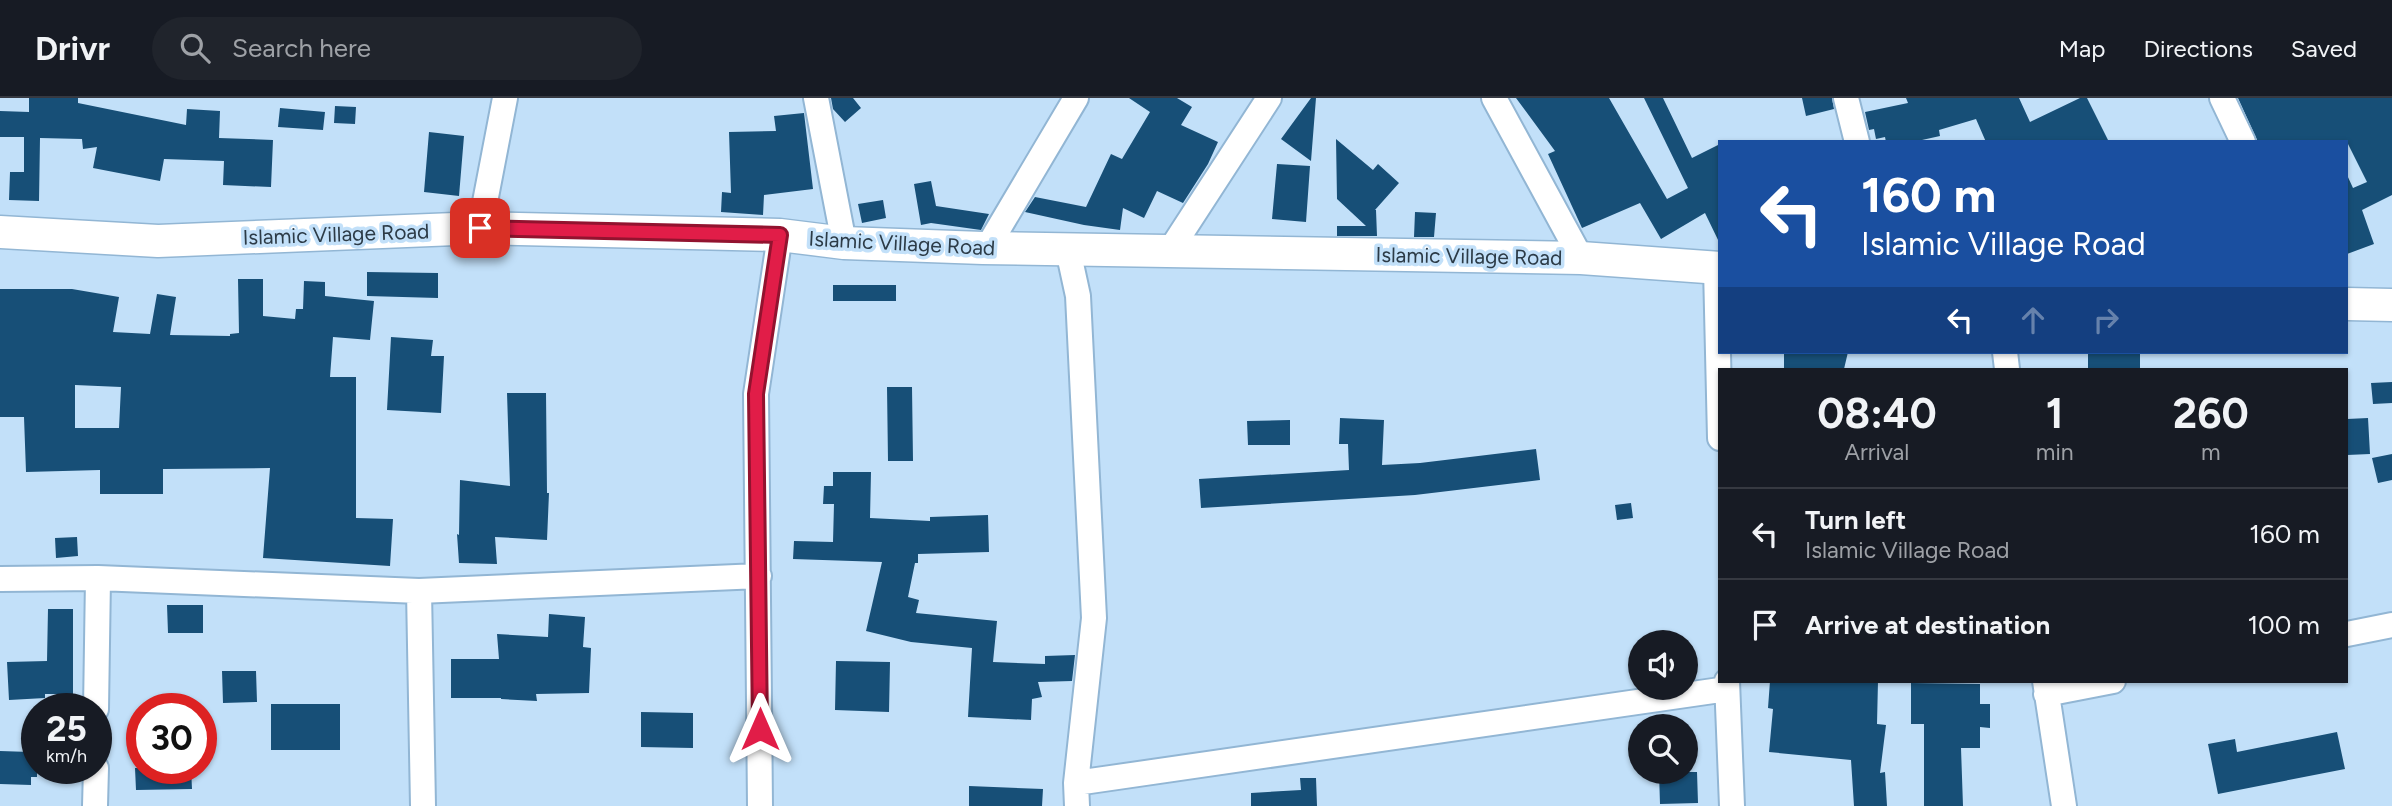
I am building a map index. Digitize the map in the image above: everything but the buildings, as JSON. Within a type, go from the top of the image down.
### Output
[{"type":"street","points":[[480,228],[505,98]]},
{"type":"street","points":[[987,248],[1076,98]]},
{"type":"street","points":[[1169,252],[1269,98]]},
{"type":"street","points":[[1494,98],[1581,258]]},
{"type":"street","points":[[1846,98],[1856,140]]},
{"type":"street","points":[[2222,98],[2242,140]]},
{"type":"street","points":[[821,102],[844,243]]},
{"type":"street","name":"Islamic Village Road","points":[[0,232],[158,241],[480,228],[780,235],[844,243],[987,248],[1581,258],[1718,268]]},
{"type":"street","points":[[760,806],[756,394],[780,235]]},
{"type":"street","points":[[1068,250],[1078,296],[1094,618],[1077,795],[1727,685],[1732,806]]},
{"type":"street","points":[[2348,303],[2392,306]]},
{"type":"street","points":[[0,579],[98,578],[419,592],[759,576]]},
{"type":"street","points":[[96,693],[98,578]]},
{"type":"street","points":[[419,592],[423,806]]},
{"type":"street","points":[[2348,634],[2392,625]]},
{"type":"street","points":[[2064,806],[2045,687],[2090,683]]},
{"type":"street","points":[[95,806],[96,784]]},
{"type":"route","points":[[480,228],[780,235],[756,394],[760,729]]}]
